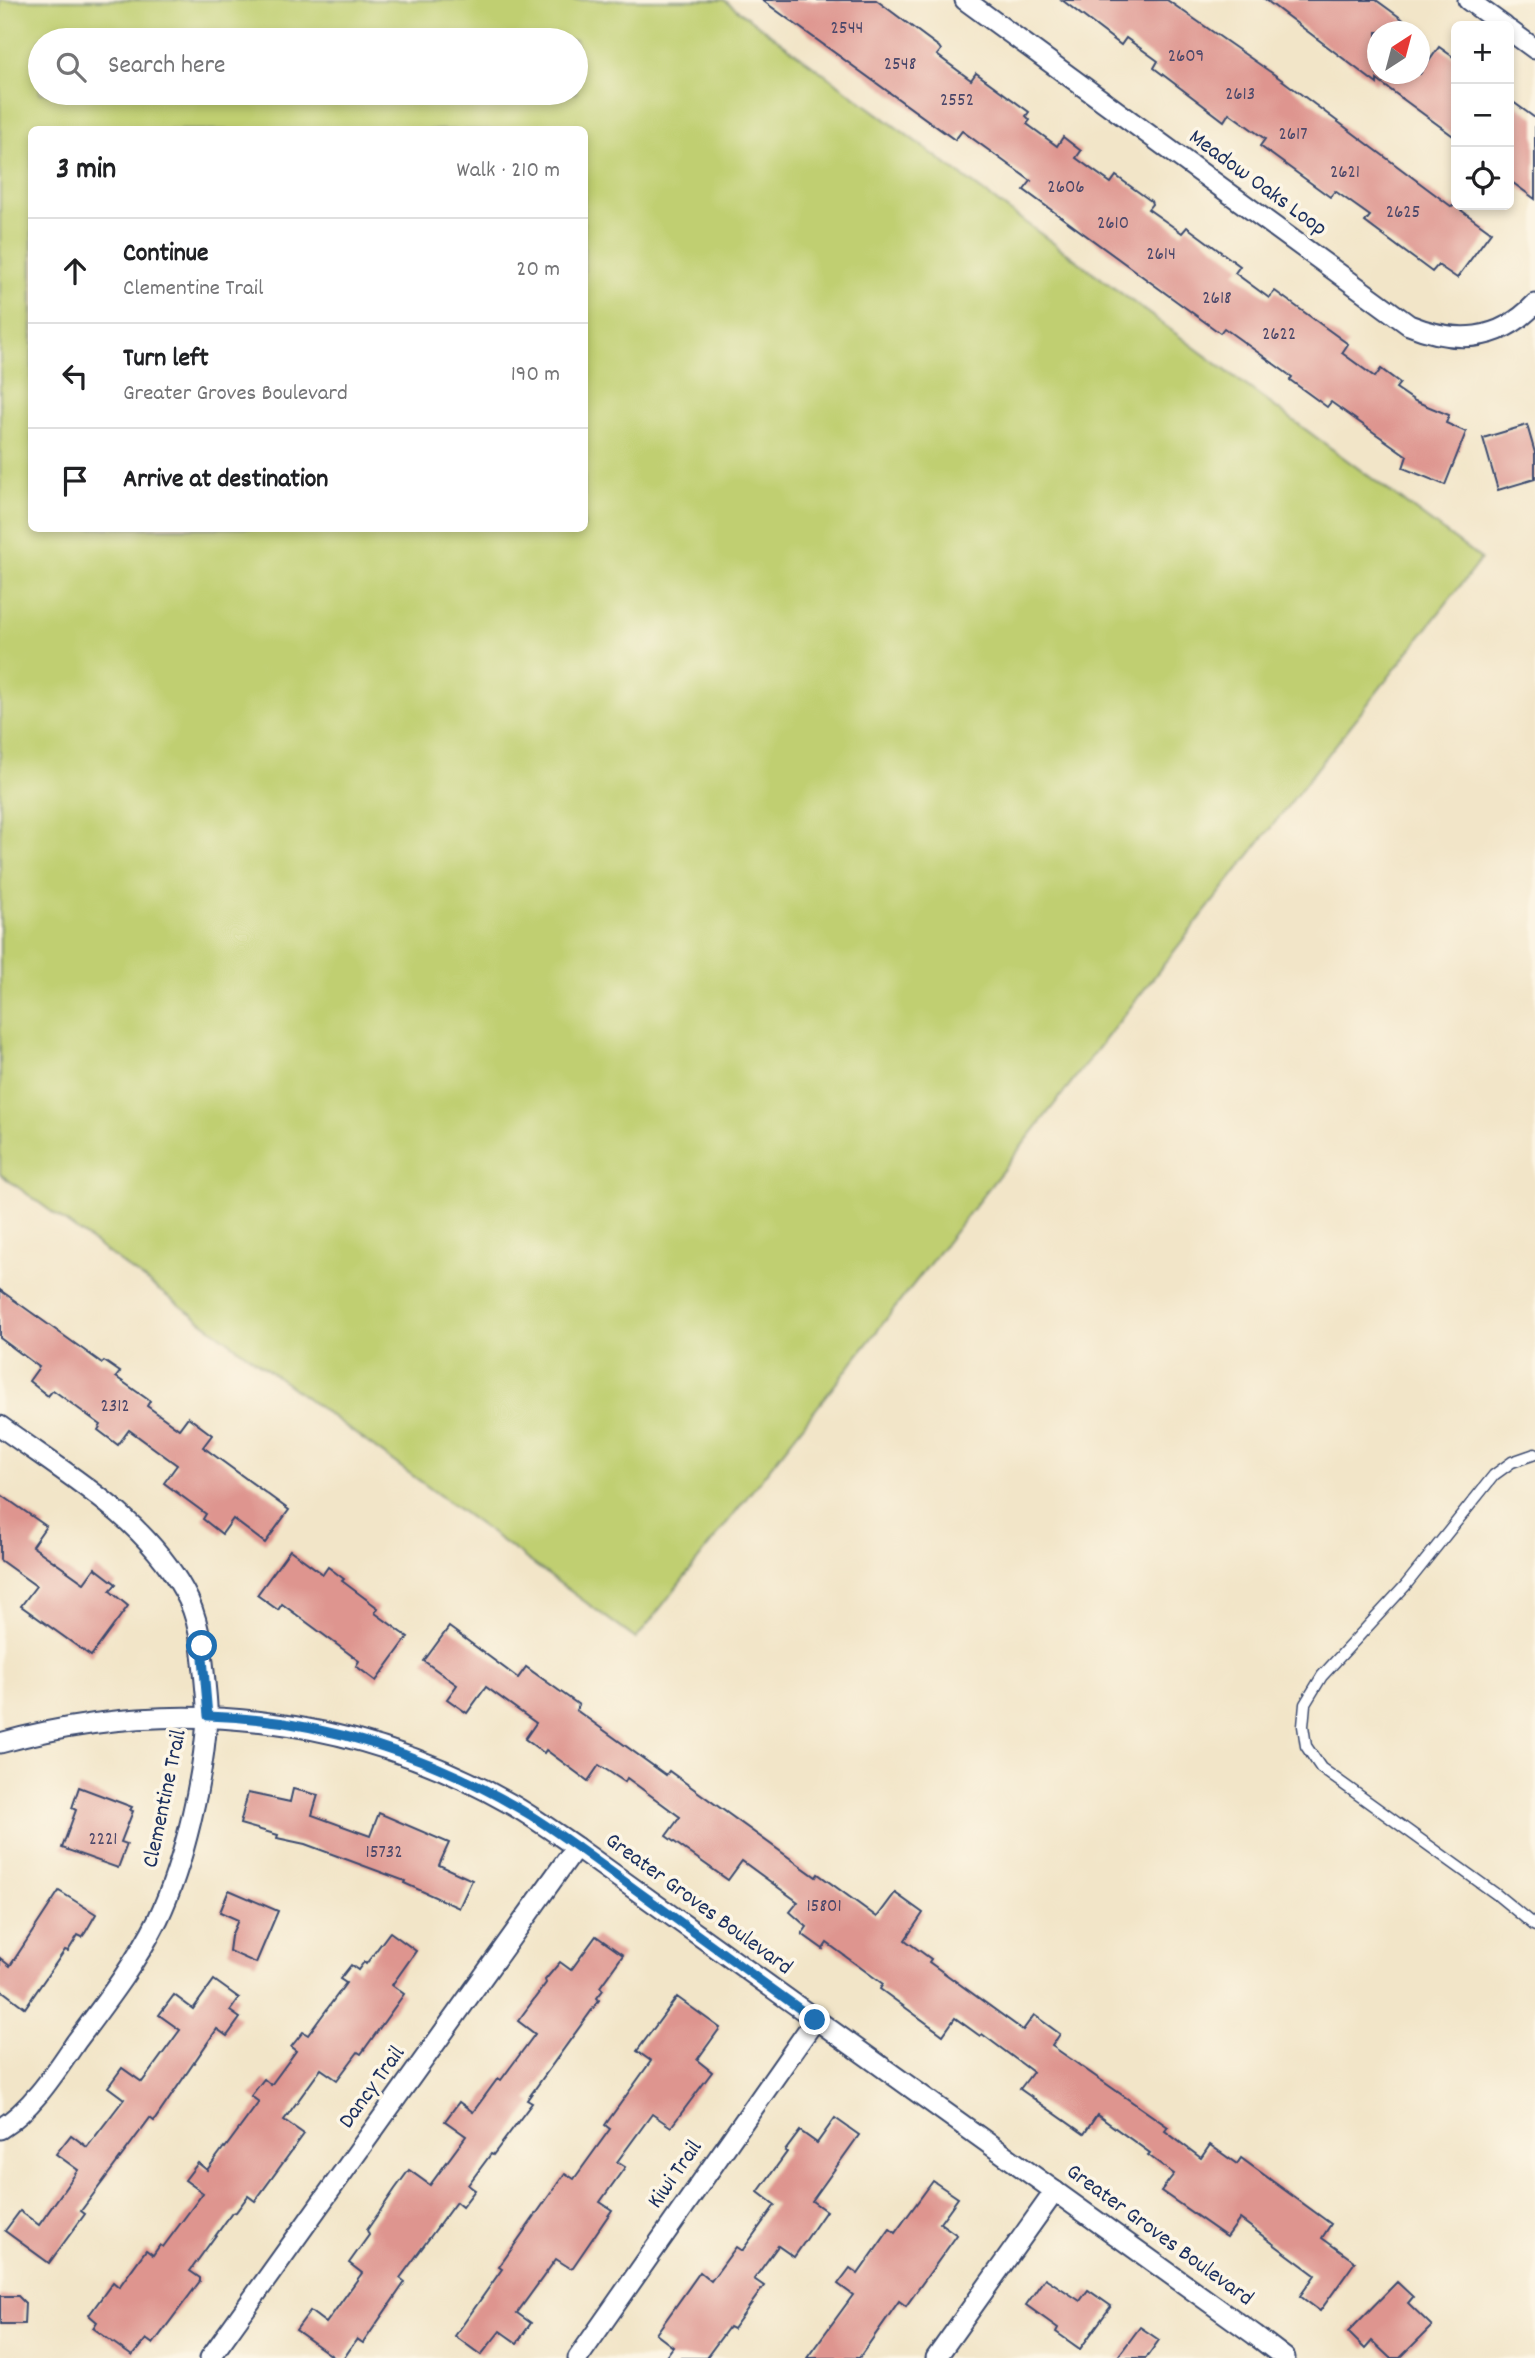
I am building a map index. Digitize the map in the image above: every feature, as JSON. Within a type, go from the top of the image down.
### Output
[{"type":"street","name":"Meadow Oaks Loop","points":[[965,0],[1409,325],[1444,337],[1481,336],[1504,328],[1525,315],[1535,304]]},
{"type":"street","points":[[1468,0],[1497,21]]},
{"type":"street","points":[[1514,34],[1535,49]]},
{"type":"street","name":"Clementine Trail","points":[[0,1426],[110,1505],[155,1549],[184,1590],[196,1618],[202,1646],[208,1716],[186,1837],[173,1883],[157,1921],[117,1986],[61,2063],[27,2106],[0,2129]]},
{"type":"street","name":"Greater Groves Boulevard","points":[[0,1743],[32,1734],[89,1724],[153,1718],[208,1716],[260,1720],[316,1730],[403,1754],[485,1790],[532,1816],[576,1847],[1284,2358]]},
{"type":"street","name":"Dancy Trail","points":[[210,2358],[576,1847]]},
{"type":"street","name":"Kiwi Trail","points":[[578,2358],[815,2020]]},
{"type":"street","points":[[936,2358],[1055,2191]]},
{"type":"lane","points":[[1535,1454],[1512,1462],[1494,1475],[1405,1586],[1322,1676],[1306,1704],[1303,1726],[1306,1746],[1321,1768],[1535,1926]]},
{"type":"green space","points":[[0,0],[724,0],[1481,559],[636,1639],[0,1174]]},
{"type":"building","points":[[762,0],[876,0],[939,47],[941,50],[937,55],[971,80],[976,73],[1029,112],[1026,116],[1030,120],[1027,124],[1057,146],[1063,137],[1081,151],[1076,158],[1111,183],[1116,176],[1151,201],[1148,209],[1182,233],[1187,227],[1240,266],[1235,273],[1269,298],[1275,291],[1348,344],[1342,353],[1375,377],[1381,369],[1400,383],[1396,388],[1415,401],[1449,415],[1446,423],[1466,432],[1445,485],[1403,468],[1407,456],[1331,402],[1327,407],[1290,380],[1292,377],[1224,328],[1220,333],[1024,190],[1031,181],[962,131],[955,140]]},
{"type":"building","points":[[1062,0],[1167,0],[1282,80],[1451,206],[1451,210],[1461,210],[1491,232],[1457,278],[1438,265],[1432,272],[1365,222],[1370,216],[1335,191],[1330,197],[1260,146],[1265,139],[1229,113],[1224,121],[1154,68],[1158,61],[1126,38],[1121,45]]},
{"type":"building","points":[[1266,0],[1376,0],[1405,21],[1367,21],[1367,76]]},
{"type":"building","points":[[1439,47],[1451,55],[1451,134],[1382,84],[1430,84],[1430,60]]},
{"type":"building","points":[[1514,103],[1535,118],[1535,199],[1514,184]]},
{"type":"building","points":[[1527,425],[1535,453],[1535,479],[1498,490],[1483,438]]},
{"type":"building","points":[[0,1290],[102,1363],[104,1361],[120,1372],[116,1377],[150,1401],[147,1406],[179,1429],[188,1417],[212,1435],[203,1447],[289,1510],[265,1543],[233,1519],[222,1534],[203,1519],[206,1514],[164,1483],[177,1465],[129,1430],[118,1445],[98,1430],[101,1425],[53,1390],[48,1396],[29,1381],[39,1367],[0,1338]]},
{"type":"building","points":[[0,1494],[46,1526],[32,1546],[84,1583],[95,1568],[116,1584],[110,1591],[128,1606],[91,1656],[21,1606],[36,1586],[0,1560]]},
{"type":"building","points":[[290,1550],[323,1574],[328,1567],[378,1608],[375,1613],[408,1637],[376,1681],[356,1666],[359,1661],[282,1604],[278,1610],[257,1595]]},
{"type":"building","points":[[449,1627],[518,1678],[526,1667],[579,1705],[576,1710],[666,1775],[669,1771],[816,1877],[818,1874],[877,1917],[895,1893],[923,1913],[905,1940],[931,1959],[929,1962],[1023,2030],[1034,2015],[1060,2034],[1052,2046],[1168,2127],[1165,2131],[1201,2158],[1210,2145],[1237,2164],[1241,2158],[1331,2224],[1322,2238],[1355,2262],[1320,2311],[1300,2296],[1315,2275],[1240,2219],[1227,2237],[1161,2191],[1174,2174],[1097,2115],[1084,2134],[1020,2089],[1033,2072],[982,2034],[980,2036],[955,2018],[943,2035],[880,1989],[883,1984],[827,1943],[823,1949],[802,1934],[807,1927],[790,1912],[798,1902],[742,1861],[728,1880],[666,1836],[680,1817],[627,1778],[625,1782],[599,1765],[588,1781],[546,1750],[544,1753],[525,1739],[536,1723],[486,1687],[467,1713],[447,1699],[457,1685],[424,1661]]},
{"type":"building","points":[[79,1787],[132,1807],[130,1810],[133,1811],[121,1842],[127,1844],[118,1868],[62,1848],[76,1810],[72,1808]]},
{"type":"building","points":[[293,1789],[318,1795],[312,1815],[370,1836],[379,1813],[449,1843],[439,1865],[472,1880],[459,1908],[404,1883],[405,1881],[305,1844],[277,1838],[278,1835],[240,1824],[248,1793],[290,1802]]},
{"type":"building","points":[[229,1890],[278,1911],[256,1963],[229,1951],[231,1936],[238,1920],[220,1912]]},
{"type":"building","points":[[59,1891],[96,1914],[82,1937],[78,1935],[68,1951],[65,1950],[25,2008],[0,1989],[0,1958],[10,1966]]},
{"type":"building","points":[[390,1932],[416,1951],[392,1985],[404,1994],[361,2054],[358,2052],[337,2080],[321,2069],[284,2120],[304,2134],[255,2201],[248,2196],[236,2212],[232,2213],[190,2271],[200,2278],[200,2281],[153,2344],[146,2339],[132,2356],[93,2328],[97,2322],[89,2315],[113,2282],[119,2287],[146,2250],[153,2255],[160,2245],[163,2247],[203,2193],[185,2180],[198,2163],[207,2170],[259,2102],[251,2096],[264,2079],[271,2085],[296,2051],[291,2047],[303,2032],[308,2035],[346,1983],[340,1979],[351,1965],[358,1970],[364,1962],[366,1964]]},
{"type":"building","points":[[596,1936],[623,1955],[600,1987],[603,1990],[597,1998],[599,2000],[527,2100],[532,2103],[468,2185],[475,2190],[462,2207],[456,2202],[400,2278],[405,2282],[363,2343],[357,2339],[344,2358],[335,2358],[296,2330],[310,2311],[326,2323],[362,2273],[349,2263],[369,2235],[367,2230],[395,2189],[409,2170],[430,2185],[466,2136],[445,2121],[459,2102],[473,2112],[498,2078],[501,2080],[535,2034],[518,2021],[546,1983],[545,1980],[560,1962],[571,1970]]},
{"type":"building","points":[[214,1980],[239,1998],[230,2011],[240,2018],[227,2036],[217,2029],[154,2121],[150,2118],[81,2211],[85,2214],[49,2263],[5,2231],[20,2211],[39,2225],[78,2170],[56,2154],[71,2135],[87,2147],[124,2099],[108,2087],[122,2068],[142,2082],[180,2030],[159,2015],[174,1995],[193,2009]]},
{"type":"building","points":[[677,1997],[720,2028],[697,2060],[712,2072],[671,2127],[652,2114],[617,2162],[625,2167],[600,2202],[612,2210],[573,2267],[570,2268],[556,2259],[517,2313],[531,2323],[517,2343],[500,2331],[481,2355],[455,2336],[502,2269],[499,2267],[565,2173],[574,2179],[610,2129],[605,2125],[651,2061],[637,2051]]},
{"type":"building","points":[[835,2118],[859,2135],[812,2201],[826,2211],[794,2257],[778,2246],[754,2279],[764,2286],[733,2329],[729,2327],[706,2358],[665,2358],[673,2347],[656,2334],[700,2272],[711,2281],[736,2247],[742,2251],[775,2205],[758,2192],[787,2152],[785,2151],[800,2131],[817,2143]]},
{"type":"building","points":[[933,2181],[958,2198],[940,2223],[957,2235],[906,2306],[899,2301],[859,2358],[807,2358],[853,2295],[838,2284],[850,2268],[858,2274],[890,2229],[895,2233]]},
{"type":"building","points":[[1045,2278],[1080,2301],[1088,2290],[1111,2306],[1080,2349],[1056,2332],[1058,2328],[1026,2305]]},
{"type":"building","points":[[1397,2282],[1413,2297],[1408,2303],[1432,2326],[1400,2358],[1390,2358],[1372,2341],[1365,2349],[1348,2332]]},
{"type":"building","points":[[0,2296],[18,2296],[25,2303],[24,2324],[0,2324]]},
{"type":"building","points":[[1140,2327],[1159,2340],[1146,2358],[1117,2358]]},
{"type":"route","points":[[202,1646],[208,1716],[260,1720],[346,1737],[432,1765],[485,1790],[532,1816],[815,2020]]}]
